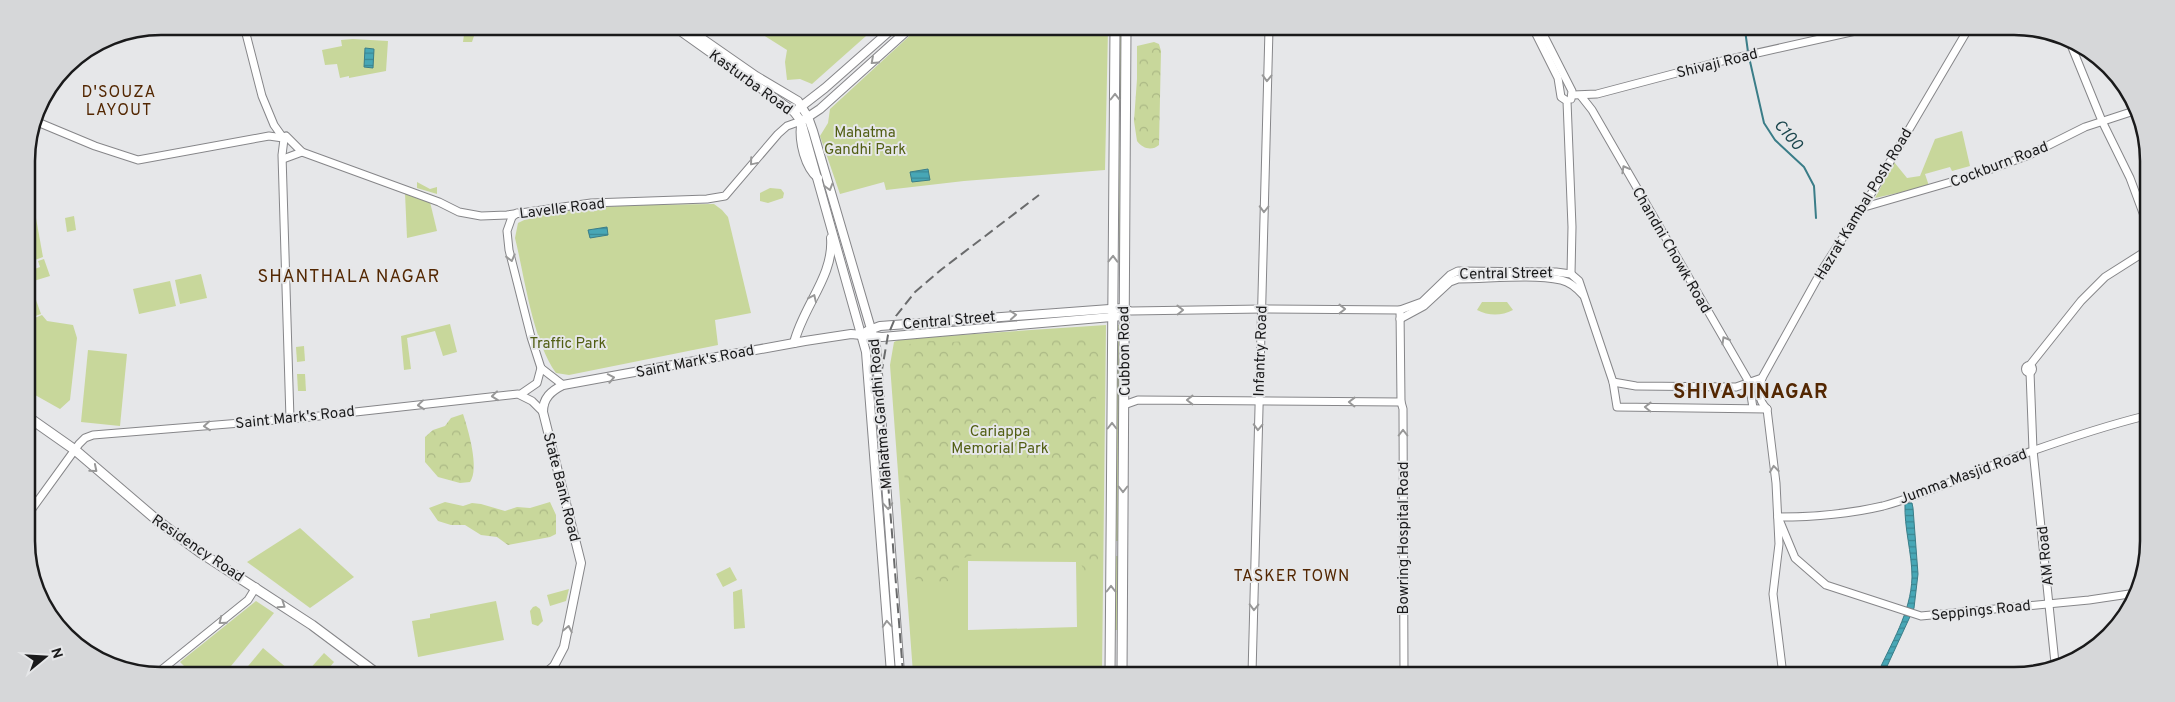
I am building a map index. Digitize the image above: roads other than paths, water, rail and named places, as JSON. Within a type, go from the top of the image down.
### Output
[{"type":"main road","name":"Kasturba Road","points":[[686,35],[805,119]]},
{"type":"main road","name":"Kasturba Road","points":[[697,35],[802,106]]},
{"type":"main road","points":[[794,112],[825,88],[885,35]]},
{"type":"main road","points":[[805,119],[820,110],[902,35]]},
{"type":"main road","name":"Cubbon Road","points":[[1110,667],[1115,35]]},
{"type":"main road","name":"Cubbon Road","points":[[1122,667],[1126,312],[1126,35]]},
{"type":"main road","name":"Mahatma Gandhi Road","points":[[802,106],[818,178],[866,352],[890,667]]},
{"type":"main road","name":"Mahatma Gandhi Road","points":[[805,119],[876,346],[900,667]]},
{"type":"main road","points":[[794,343],[830,259],[832,250],[830,224]]},
{"type":"main road","name":"Central Street","points":[[872,333],[880,326],[993,316],[1112,308],[1126,312]]},
{"type":"main road","name":"Central Street","points":[[861,334],[994,329],[1113,318],[1126,312]]},
{"type":"main road","points":[[993,316],[994,329]]},
{"type":"main road","name":"Saint Mark's Road","points":[[563,385],[794,343],[861,334]]},
{"type":"main road","points":[[543,412],[547,396],[563,385]]},
{"type":"main road","name":"State Bank Road","points":[[543,412],[581,563],[564,647],[553,667]]},
{"type":"main road","name":"Residency Road","points":[[35,422],[75,450],[158,521],[201,553],[312,625],[368,667]]},
{"type":"main road","points":[[1111,547],[1123,547]]},
{"type":"main road","points":[[1111,638],[1123,638]]},
{"type":"street","name":"Lavelle Road","points":[[248,35],[262,96],[274,125],[284,137],[302,152],[439,202],[459,212],[481,216],[518,213],[591,202],[707,200],[725,196],[778,134],[787,126],[805,119]]},
{"type":"street","name":"Infantry Road","points":[[1252,667],[1268,35]]},
{"type":"street","points":[[1537,35],[1549,57],[1561,90],[1561,96],[1566,101],[1572,274]]},
{"type":"street","points":[[1543,35],[1570,88],[1577,96]]},
{"type":"street","name":"Shivaji Road","points":[[1566,101],[1577,96],[1597,94],[1747,55],[1837,35]]},
{"type":"street","name":"Hazrat Kambal Posh Road","points":[[1778,517],[1767,409],[1760,402],[1758,394],[1762,378],[1822,270],[1871,194],[1965,35]]},
{"type":"street","points":[[2073,50],[2102,121],[2130,178],[2140,205]]},
{"type":"street","points":[[1561,90],[1570,88]]},
{"type":"street","name":"Chandni Chowk Road","points":[[1577,96],[1592,110],[1749,382],[1753,408]]},
{"type":"street","name":"Cockburn Road","points":[[1861,208],[1885,203],[2008,163],[2102,121],[2130,112]]},
{"type":"street","points":[[41,124],[95,146],[138,160],[269,136],[284,137],[290,419]]},
{"type":"street","points":[[283,159],[302,152]]},
{"type":"street","points":[[1871,194],[1876,201],[1885,203]]},
{"type":"street","points":[[518,213],[512,217],[507,231],[509,250],[541,368],[537,383],[521,394],[532,401],[543,412]]},
{"type":"street","name":"AM Road","points":[[2055,660],[2033,450],[2030,369],[2081,301],[2105,277],[2140,255]]},
{"type":"street","name":"Central Street","points":[[1126,312],[1262,308],[1400,310],[1422,302],[1450,275],[1458,271],[1556,272],[1572,274],[1579,281],[1585,297]]},
{"type":"street","name":"Central Street","points":[[1400,320],[1424,306],[1450,282],[1458,279],[1536,278],[1562,280],[1575,286],[1585,297]]},
{"type":"street","points":[[1585,297],[1613,382],[1617,407],[1767,409]]},
{"type":"street","name":"Bowring Hospital Road","points":[[1400,310],[1401,402],[1403,418],[1404,667]]},
{"type":"street","points":[[541,368],[563,385]]},
{"type":"street","points":[[1613,382],[1636,386],[1736,387],[1762,378]]},
{"type":"street","name":"Saint Mark's Road","points":[[35,504],[85,438],[98,434],[290,419],[521,394]]},
{"type":"street","points":[[1124,405],[1138,400],[1401,402]]},
{"type":"street","name":"Jumma Masjid Road","points":[[1778,517],[1823,515],[1883,506],[1948,484],[2033,450],[2109,425],[2140,417]]},
{"type":"street","points":[[1778,517],[1779,544],[1773,594],[1782,667]]},
{"type":"street","name":"Seppings Road","points":[[1778,517],[1794,558],[1809,572],[1834,589],[1921,616],[2128,594]]},
{"type":"street","points":[[165,667],[248,600],[256,587]]},
{"type":"water","points":[[365,48],[374,49],[373,68],[364,67]]},
{"type":"water","points":[[928,169],[930,180],[912,182],[910,172]]},
{"type":"water","points":[[607,227],[608,235],[590,238],[588,230]]},
{"type":"water","points":[[1905,503],[1912,503],[1918,574],[1914,608],[1887,667],[1881,667],[1904,615],[1911,590],[1912,568]]},
{"type":"waterway","name":"C100","points":[[1746,35],[1748,52]]},
{"type":"waterway","name":"C100","points":[[1749,57],[1764,123],[1775,140],[1804,167],[1814,186],[1816,218]]},
{"type":"railway","points":[[903,667],[880,381],[888,335],[896,316],[915,292],[1039,195]]},
{"type":"district","name":"D'SOUZA LAYOUT","points":[[119,100]]},
{"type":"district","name":"SHANTHALA NAGAR","points":[[349,276]]},
{"type":"district","name":"SHIVAJINAGAR","points":[[1751,391]]},
{"type":"district","name":"TASKER TOWN","points":[[1292,575]]},
{"type":"park label","name":"Mahatma Gandhi Park","points":[[865,140]]},
{"type":"park label","name":"Traffic Park","points":[[568,343]]},
{"type":"park label","name":"Cariappa Memorial Park","points":[[1000,440]]}]
